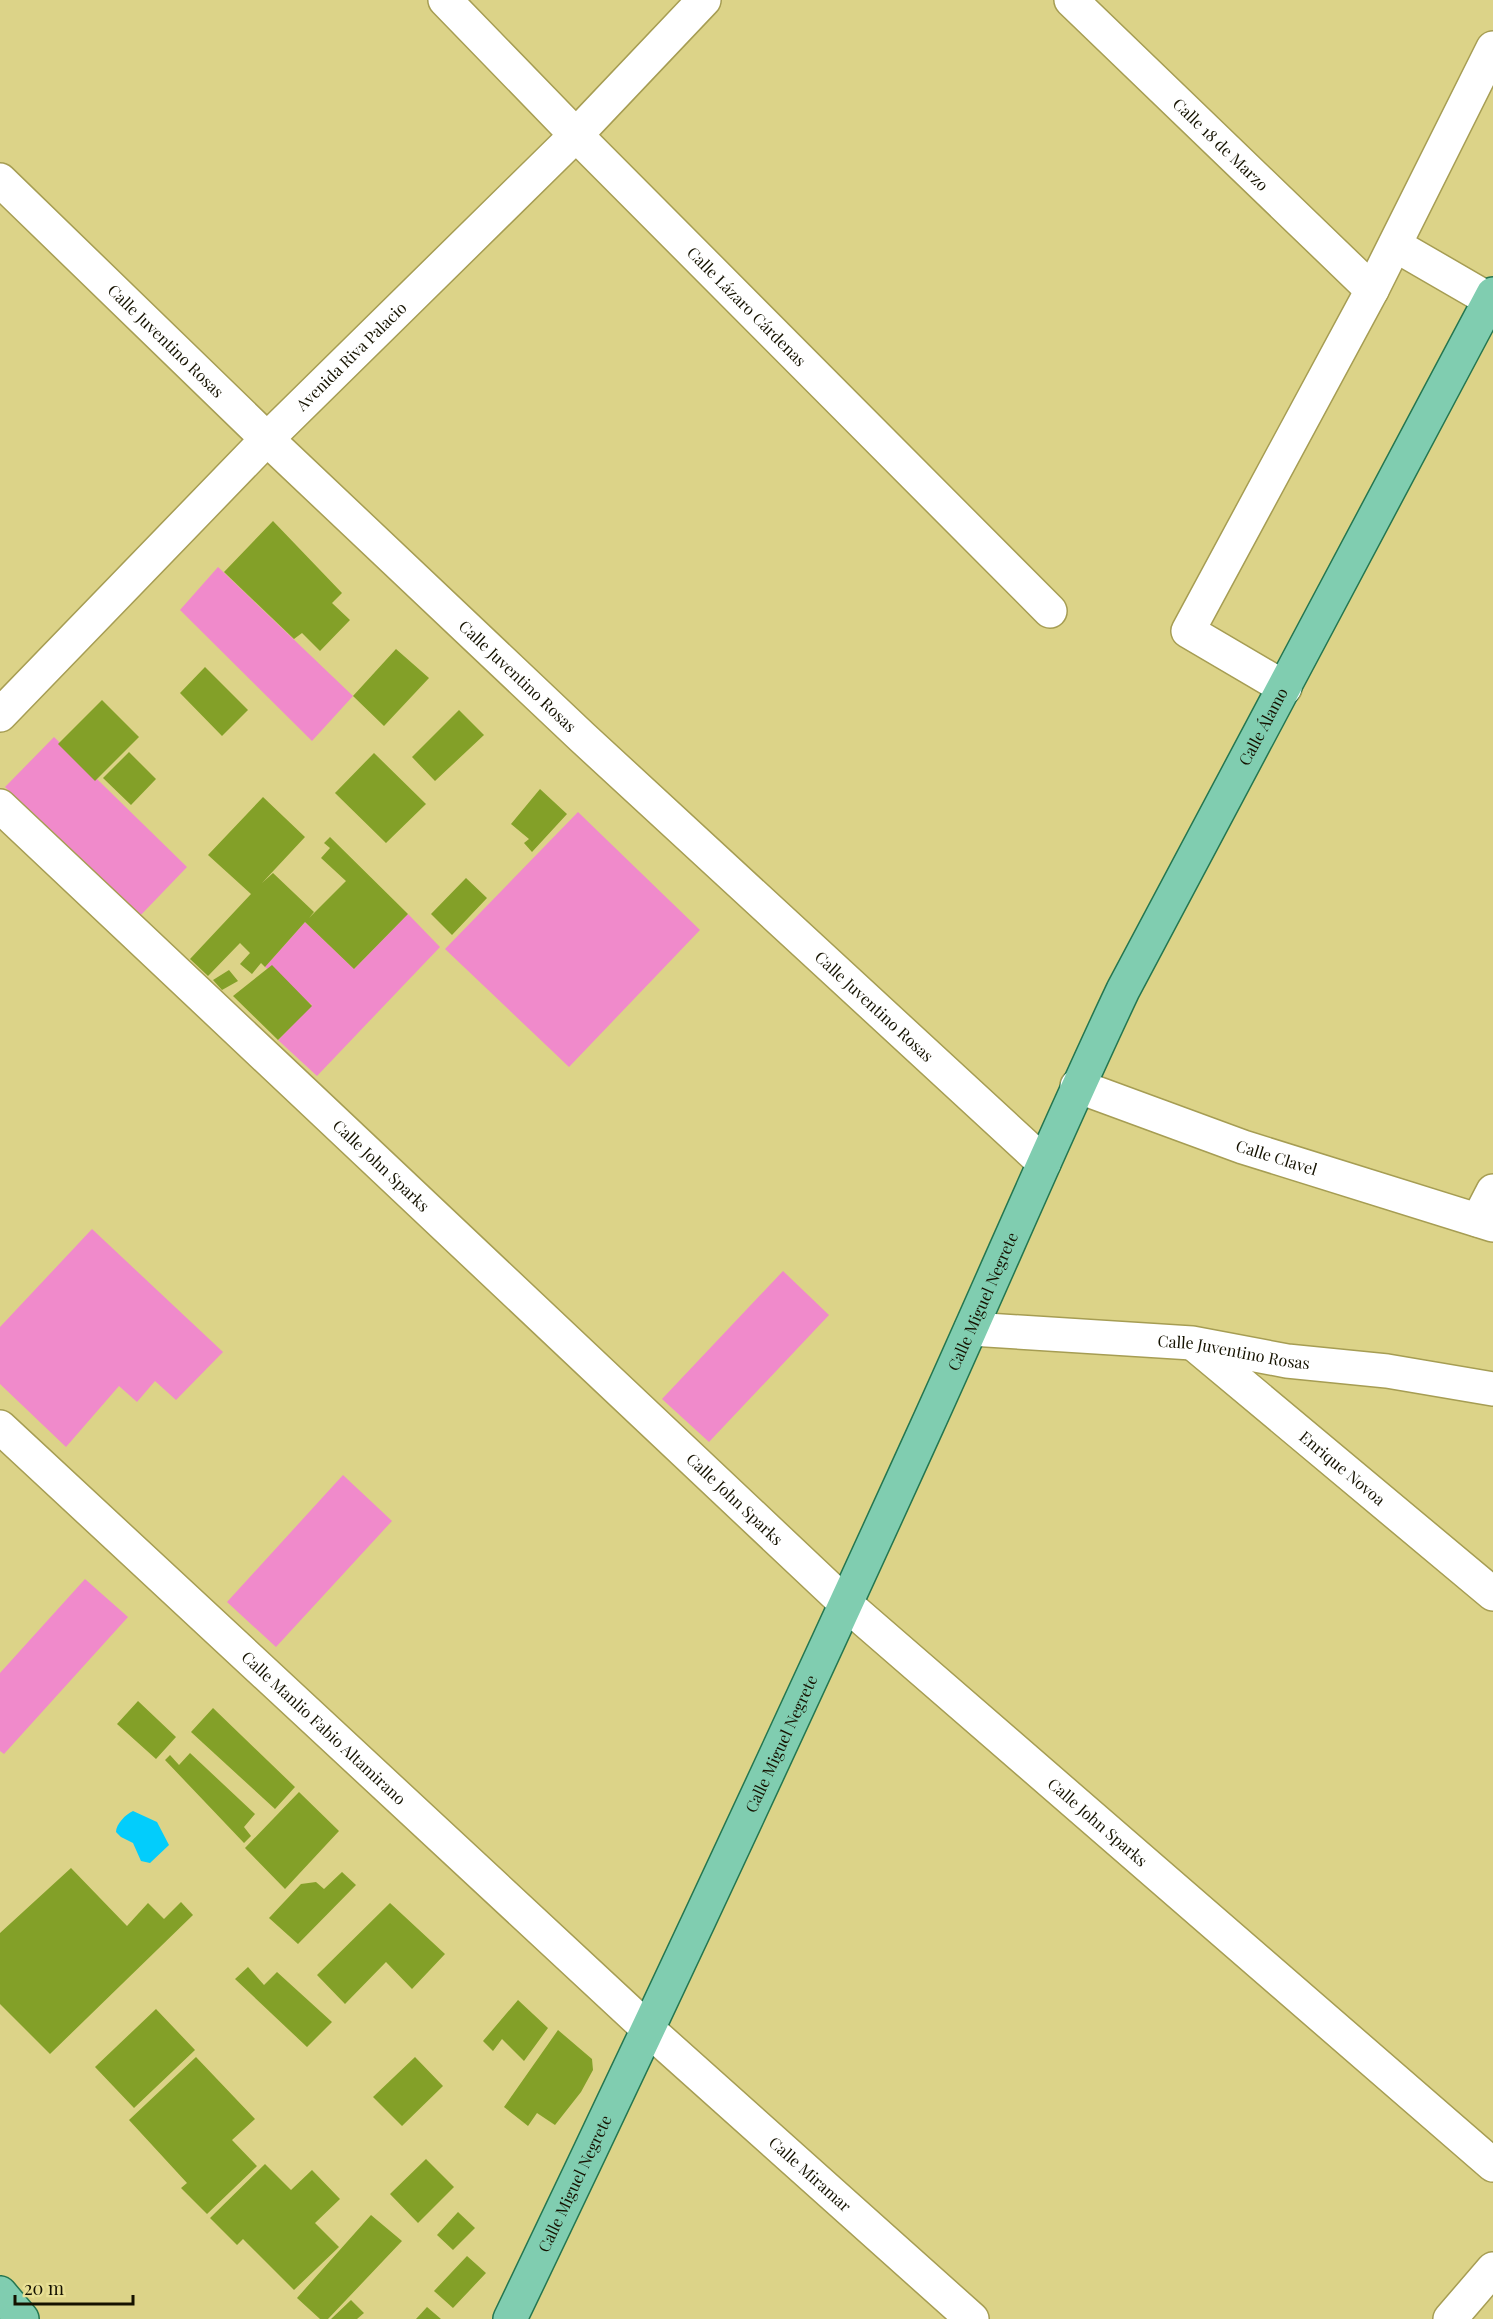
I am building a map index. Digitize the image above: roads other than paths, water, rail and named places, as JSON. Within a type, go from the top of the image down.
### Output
[{"type":"main road","name":"Calle Álamo","points":[[1044,1163],[1077,1086],[1123,990],[1491,297]]},
{"type":"main road","name":"Calle Miguel Negrete","points":[[510,2319],[649,2031],[846,1604],[1044,1163]]},
{"type":"main road","points":[[0,2294],[22,2319]]},
{"type":"street","name":"Calle Lázaro Cárdenas","points":[[445,0],[576,135],[1050,611]]},
{"type":"street","name":"Avenida Riva Palacio","points":[[0,715],[267,439],[576,135],[705,0]]},
{"type":"street","name":"Calle 18 de Marzo","points":[[1071,0],[1372,290]]},
{"type":"street","points":[[1285,688],[1188,631],[1372,290],[1493,48]]},
{"type":"street","name":"Calle Juventino Rosas","points":[[0,180],[267,439],[582,737],[1044,1163]]},
{"type":"street","points":[[1395,245],[1491,297]]},
{"type":"street","name":"Calle John Sparks","points":[[0,806],[846,1604],[1493,2165]]},
{"type":"street","name":"Calle Clavel","points":[[1077,1086],[1243,1147],[1486,1222]]},
{"type":"street","points":[[1486,1222],[1493,1191]]},
{"type":"street","name":"Calle Juventino Rosas","points":[[971,1329],[1192,1343],[1287,1361],[1387,1371],[1493,1389]]},
{"type":"street","name":"Enrique Novoa","points":[[1192,1343],[1493,1594]]},
{"type":"street","name":"Calle Manlio Fabio Altamirano","points":[[0,1427],[649,2031]]},
{"type":"street","name":"Calle Miramar","points":[[649,2031],[972,2319]]},
{"type":"street","points":[[1450,2319],[1493,2269]]},
{"type":"water","points":[[133,1811],[157,1822],[169,1845],[150,1863],[141,1861],[133,1843],[116,1832],[122,1820]]}]
